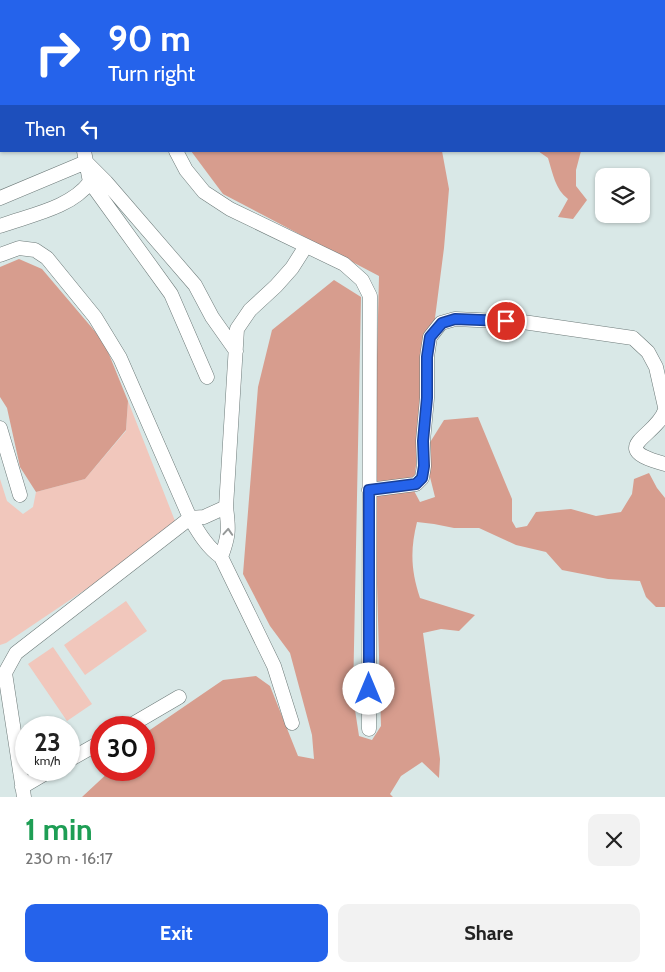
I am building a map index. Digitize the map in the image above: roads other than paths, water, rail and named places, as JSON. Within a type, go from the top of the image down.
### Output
[{"type":"street","points":[[177,152],[186,170],[204,192],[230,209],[344,264],[362,280],[370,296],[369,729]]},
{"type":"street","points":[[85,157],[195,285],[212,317],[236,351]]},
{"type":"street","points":[[85,157],[90,182],[171,294],[207,377]]},
{"type":"street","points":[[0,198],[85,157]]},
{"type":"street","points":[[0,226],[69,202],[90,182]]},
{"type":"street","points":[[221,558],[228,540],[229,529],[226,506],[237,329],[250,310],[292,268],[306,246]]},
{"type":"street","points":[[0,255],[18,248],[35,250],[47,258],[95,317],[120,358],[190,518],[207,545],[221,558],[274,666],[292,723]]},
{"type":"street","points":[[369,490],[416,484],[422,478],[427,398],[427,357],[430,337],[442,323],[455,319],[523,322],[633,338],[648,352],[656,367],[665,408],[662,419],[639,440],[636,446],[637,453],[646,459],[665,464]]},
{"type":"street","points":[[0,428],[20,495]]},
{"type":"street","points":[[37,781],[23,792],[5,673],[16,653],[190,518],[204,517],[226,506]]},
{"type":"street","points":[[147,716],[179,697]]}]
